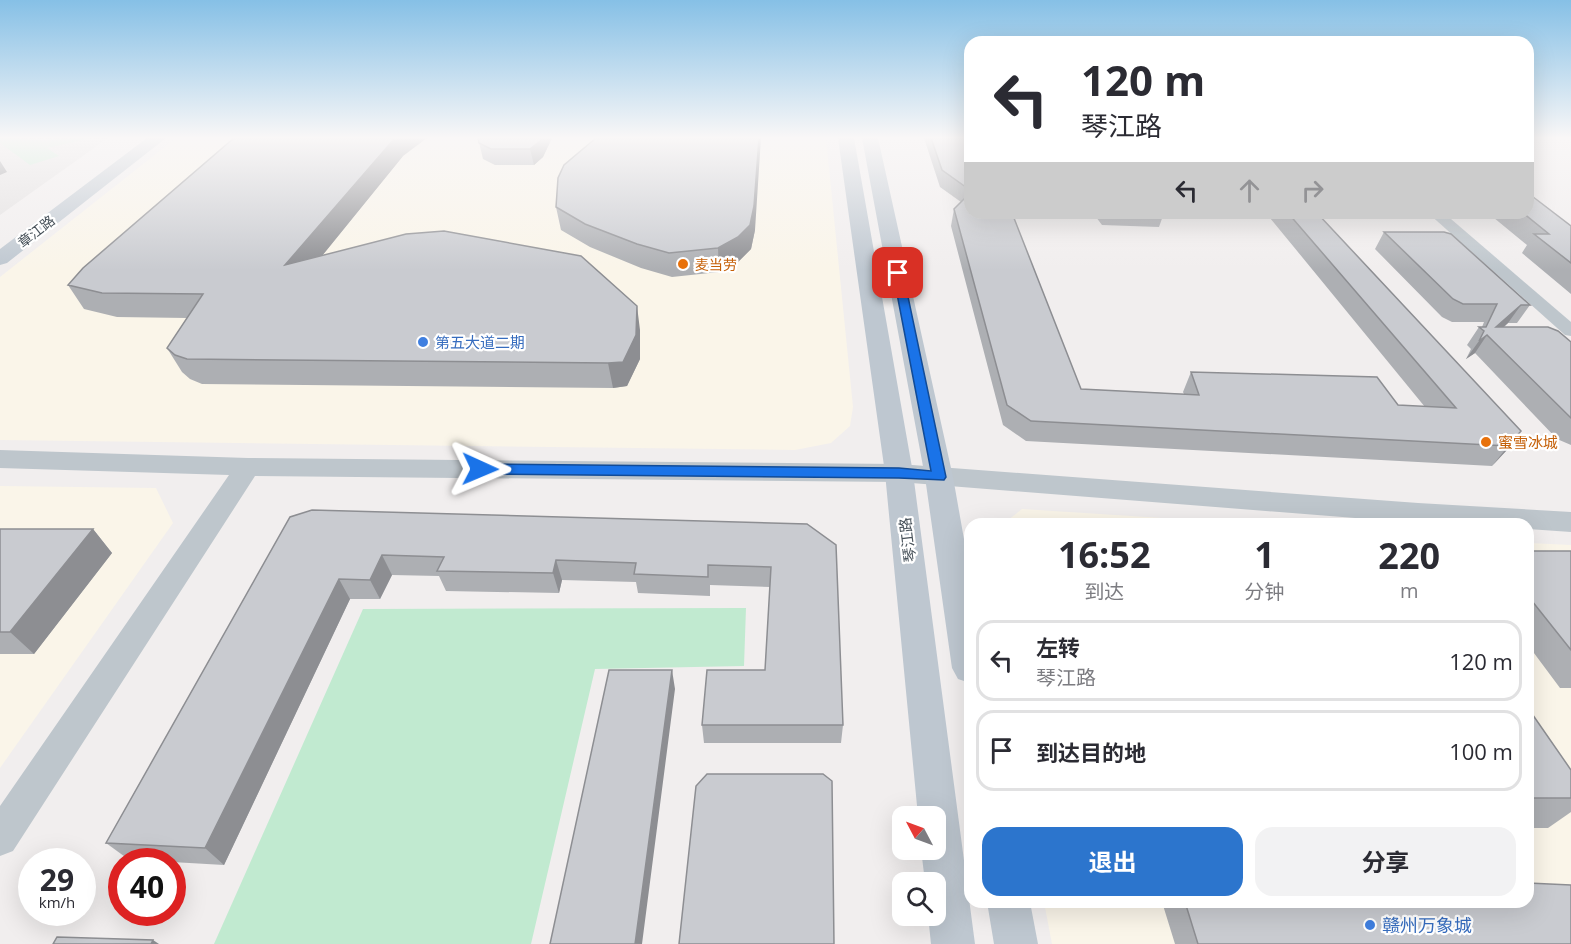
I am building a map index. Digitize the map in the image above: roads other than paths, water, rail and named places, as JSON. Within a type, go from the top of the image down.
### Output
[{"type":"main road","name":"章江路","points":[[0,237],[74,182]]},
{"type":"main road","name":"章江路","points":[[0,259],[100,182]]},
{"type":"main road","name":"琴江路","points":[[853,182],[899,473],[953,944]]},
{"type":"main road","points":[[879,182],[939,477],[964,631]]},
{"type":"main road","points":[[1010,908],[1016,944]]},
{"type":"street","points":[[1442,219],[1571,331]]},
{"type":"street","points":[[0,459],[248,467],[899,473],[1515,518]]},
{"type":"street","points":[[0,838],[248,467]]},
{"type":"street","points":[[1534,519],[1571,522]]},
{"type":"place","name":"麦当劳","points":[[683,264]]},
{"type":"place","name":"第五大道二期","points":[[423,342]]},
{"type":"place","name":"蜜雪冰城","points":[[1486,442]]},
{"type":"place","name":"赣州万象城","points":[[1370,925]]}]
